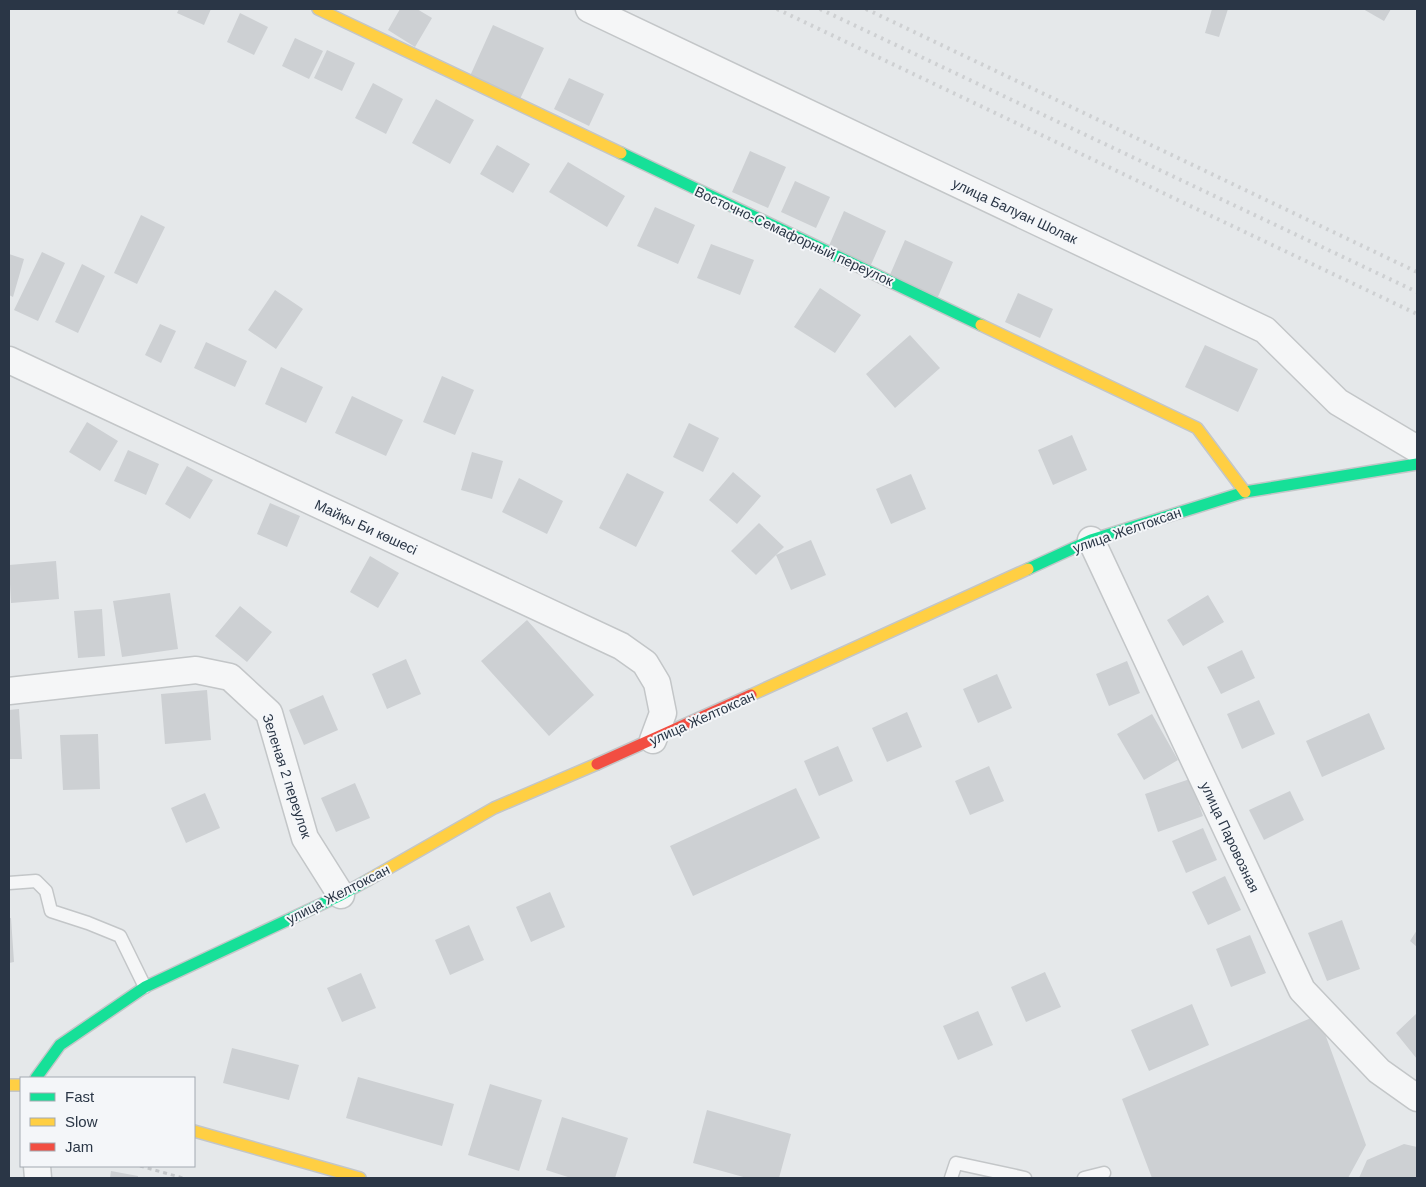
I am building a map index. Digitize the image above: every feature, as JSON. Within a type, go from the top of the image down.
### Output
[{"type":"street","name":"Восточно-Семафорный переулок","points":[[318,9],[1197,428],[1246,492]]},
{"type":"street","name":"улица Балуан Шолак","points":[[589,9],[1265,330],[1338,402],[1417,449]]},
{"type":"street","name":"Майқы Би көшесі","points":[[9,360],[621,646],[645,663],[657,683],[662,713],[653,740]]},
{"type":"street","name":"улица Желтоксан","points":[[37,1077],[60,1045],[145,987],[341,895],[494,808],[653,740],[1091,540],[1246,492],[1417,464]]},
{"type":"street","name":"улица Паровозная","points":[[1091,540],[1302,990],[1379,1071],[1417,1098]]},
{"type":"street","name":"Зеленая 2 переулок","points":[[9,692],[196,670],[230,677],[269,712],[305,838],[341,895]]},
{"type":"street","points":[[195,1131],[360,1178]]},
{"type":"lane","points":[[9,883],[36,881],[46,891],[51,911],[120,936],[145,987]]},
{"type":"lane","points":[[952,1178],[956,1163],[1025,1178]]},
{"type":"lane","points":[[1084,1178],[1104,1173]]},
{"type":"path","points":[[144,1167],[183,1178]]},
{"type":"building","points":[[179,9],[211,9],[204,25],[177,13]]},
{"type":"building","points":[[400,9],[417,9],[432,18],[415,47],[388,30]]},
{"type":"building","points":[[1212,9],[1228,9],[1219,37],[1205,33]]},
{"type":"building","points":[[1363,9],[1391,9],[1384,21]]},
{"type":"building","points":[[240,13],[268,27],[254,55],[227,42]]},
{"type":"building","points":[[493,25],[544,48],[520,99],[470,76]]},
{"type":"building","points":[[295,38],[323,51],[309,79],[282,66]]},
{"type":"building","points":[[327,50],[355,63],[342,91],[314,78]]},
{"type":"building","points":[[569,78],[604,94],[589,126],[554,109]]},
{"type":"building","points":[[373,83],[403,99],[386,134],[355,118]]},
{"type":"building","points":[[436,99],[474,120],[450,164],[412,143]]},
{"type":"building","points":[[497,145],[530,164],[513,193],[480,174]]},
{"type":"building","points":[[750,151],[786,167],[768,208],[732,192]]},
{"type":"building","points":[[568,162],[625,196],[607,227],[549,192]]},
{"type":"building","points":[[795,181],[830,197],[816,228],[781,212]]},
{"type":"building","points":[[655,207],[695,225],[678,264],[637,246]]},
{"type":"building","points":[[844,211],[886,231],[870,267],[828,248]]},
{"type":"building","points":[[141,215],[165,227],[137,284],[114,273]]},
{"type":"building","points":[[905,240],[953,262],[937,299],[889,277]]},
{"type":"building","points":[[711,244],[754,260],[740,295],[697,278]]},
{"type":"building","points":[[42,252],[65,263],[38,321],[14,310]]},
{"type":"building","points":[[9,254],[24,259],[13,297],[9,295]]},
{"type":"building","points":[[82,264],[105,276],[78,333],[55,322]]},
{"type":"building","points":[[820,288],[861,315],[835,353],[794,327]]},
{"type":"building","points":[[275,290],[303,309],[276,349],[248,330]]},
{"type":"building","points":[[1018,293],[1053,309],[1040,338],[1005,322]]},
{"type":"building","points":[[160,324],[176,331],[161,363],[145,355]]},
{"type":"building","points":[[910,335],[940,368],[895,408],[866,374]]},
{"type":"building","points":[[206,342],[247,361],[235,387],[194,368]]},
{"type":"building","points":[[1205,345],[1258,369],[1238,412],[1185,387]]},
{"type":"building","points":[[281,367],[323,387],[306,423],[265,404]]},
{"type":"building","points":[[442,376],[474,390],[455,435],[423,422]]},
{"type":"building","points":[[352,396],[403,420],[386,456],[335,433]]},
{"type":"building","points":[[87,422],[118,441],[100,471],[69,452]]},
{"type":"building","points":[[689,423],[719,438],[703,472],[673,457]]},
{"type":"building","points":[[1072,435],[1087,470],[1053,485],[1038,450]]},
{"type":"building","points":[[128,450],[159,464],[146,495],[114,481]]},
{"type":"building","points":[[472,452],[503,461],[492,499],[461,490]]},
{"type":"building","points":[[187,466],[213,480],[190,519],[165,504]]},
{"type":"building","points":[[733,472],[761,496],[737,524],[709,500]]},
{"type":"building","points":[[627,473],[664,492],[636,547],[599,528]]},
{"type":"building","points":[[911,474],[926,509],[891,524],[876,489]]},
{"type":"building","points":[[519,478],[563,501],[547,534],[502,512]]},
{"type":"building","points":[[270,503],[300,516],[287,547],[257,534]]},
{"type":"building","points":[[759,523],[784,547],[756,575],[731,551]]},
{"type":"building","points":[[811,540],[826,575],[791,590],[776,555]]},
{"type":"building","points":[[370,556],[399,573],[378,608],[350,592]]},
{"type":"building","points":[[56,561],[59,599],[11,603],[9,565]]},
{"type":"building","points":[[170,593],[178,649],[122,657],[113,601]]},
{"type":"building","points":[[1208,595],[1224,622],[1183,646],[1167,620]]},
{"type":"building","points":[[240,606],[272,632],[247,662],[215,636]]},
{"type":"building","points":[[102,609],[105,656],[78,658],[74,611]]},
{"type":"building","points":[[527,620],[594,695],[549,736],[481,661]]},
{"type":"building","points":[[1242,650],[1255,678],[1221,694],[1207,667]]},
{"type":"building","points":[[406,659],[421,694],[387,709],[372,674]]},
{"type":"building","points":[[1127,661],[1140,693],[1109,706],[1096,674]]},
{"type":"building","points":[[997,674],[1012,708],[978,723],[963,689]]},
{"type":"building","points":[[207,690],[211,740],[165,744],[161,694]]},
{"type":"building","points":[[323,695],[338,730],[304,745],[289,710]]},
{"type":"building","points":[[1259,700],[1275,734],[1242,749],[1227,714]]},
{"type":"building","points":[[19,709],[22,759],[9,759],[9,710]]},
{"type":"building","points":[[907,712],[922,747],[887,762],[872,728]]},
{"type":"building","points":[[1369,713],[1385,749],[1322,777],[1306,741]]},
{"type":"building","points":[[1152,714],[1178,760],[1144,780],[1117,734]]},
{"type":"building","points":[[98,734],[100,789],[63,790],[60,735]]},
{"type":"building","points":[[838,746],[853,781],[819,796],[804,761]]},
{"type":"building","points":[[989,766],[1004,801],[970,815],[955,781]]},
{"type":"building","points":[[1190,779],[1203,816],[1158,832],[1145,794]]},
{"type":"building","points":[[355,783],[370,818],[336,832],[321,798]]},
{"type":"building","points":[[796,788],[820,838],[693,896],[670,846]]},
{"type":"building","points":[[1290,791],[1304,820],[1264,840],[1249,810]]},
{"type":"building","points":[[205,793],[220,828],[186,843],[171,808]]},
{"type":"building","points":[[1203,828],[1217,860],[1186,873],[1172,841]]},
{"type":"building","points":[[1225,876],[1241,910],[1208,925],[1192,892]]},
{"type":"building","points":[[550,892],[565,927],[531,942],[516,907]]},
{"type":"building","points":[[9,918],[11,918],[14,962],[9,963]]},
{"type":"building","points":[[1342,920],[1360,969],[1327,981],[1308,933]]},
{"type":"building","points":[[469,925],[484,960],[450,975],[435,940]]},
{"type":"building","points":[[1417,930],[1417,947],[1410,941]]},
{"type":"building","points":[[1250,935],[1266,973],[1231,987],[1216,949]]},
{"type":"building","points":[[1045,972],[1061,1007],[1026,1022],[1011,987]]},
{"type":"building","points":[[361,973],[376,1008],[342,1022],[327,988]]},
{"type":"building","points":[[1192,1004],[1209,1045],[1149,1071],[1131,1030]]},
{"type":"building","points":[[978,1011],[993,1045],[958,1060],[943,1026]]},
{"type":"building","points":[[1417,1013],[1417,1059],[1396,1033]]},
{"type":"building","points":[[1318,1015],[1366,1145],[1348,1178],[1152,1178],[1122,1099]]},
{"type":"building","points":[[232,1048],[299,1065],[289,1100],[223,1083]]},
{"type":"building","points":[[358,1077],[454,1104],[442,1146],[346,1118]]},
{"type":"building","points":[[490,1084],[542,1100],[519,1171],[468,1155]]},
{"type":"building","points":[[707,1110],[791,1134],[779,1178],[747,1178],[693,1163]]},
{"type":"building","points":[[562,1117],[628,1138],[615,1178],[571,1178],[546,1170]]},
{"type":"building","points":[[1404,1144],[1417,1147],[1417,1178],[1359,1178],[1367,1160]]},
{"type":"building","points":[[111,1171],[138,1176],[138,1178],[110,1178]]},
{"type":"railway","points":[[777,9],[1417,314]]},
{"type":"railway","points":[[820,9],[1417,292]]},
{"type":"railway","points":[[866,9],[1417,272]]},
{"type":"traffic: fast","points":[[621,153],[981,325]]},
{"type":"traffic: fast","points":[[1028,569],[1091,540],[1245,492],[1417,464]]},
{"type":"traffic: fast","points":[[37,1077],[60,1045],[145,987],[341,895],[368,880]]},
{"type":"traffic: slow","points":[[318,9],[621,153]]},
{"type":"traffic: slow","points":[[981,325],[1197,428],[1245,492]]},
{"type":"traffic: slow","points":[[751,695],[1028,569]]},
{"type":"traffic: slow","points":[[368,880],[494,808],[597,764]]},
{"type":"traffic: slow","points":[[9,1085],[20,1085]]},
{"type":"traffic: slow","points":[[195,1131],[360,1178]]},
{"type":"traffic: jam","points":[[597,764],[751,695]]}]
